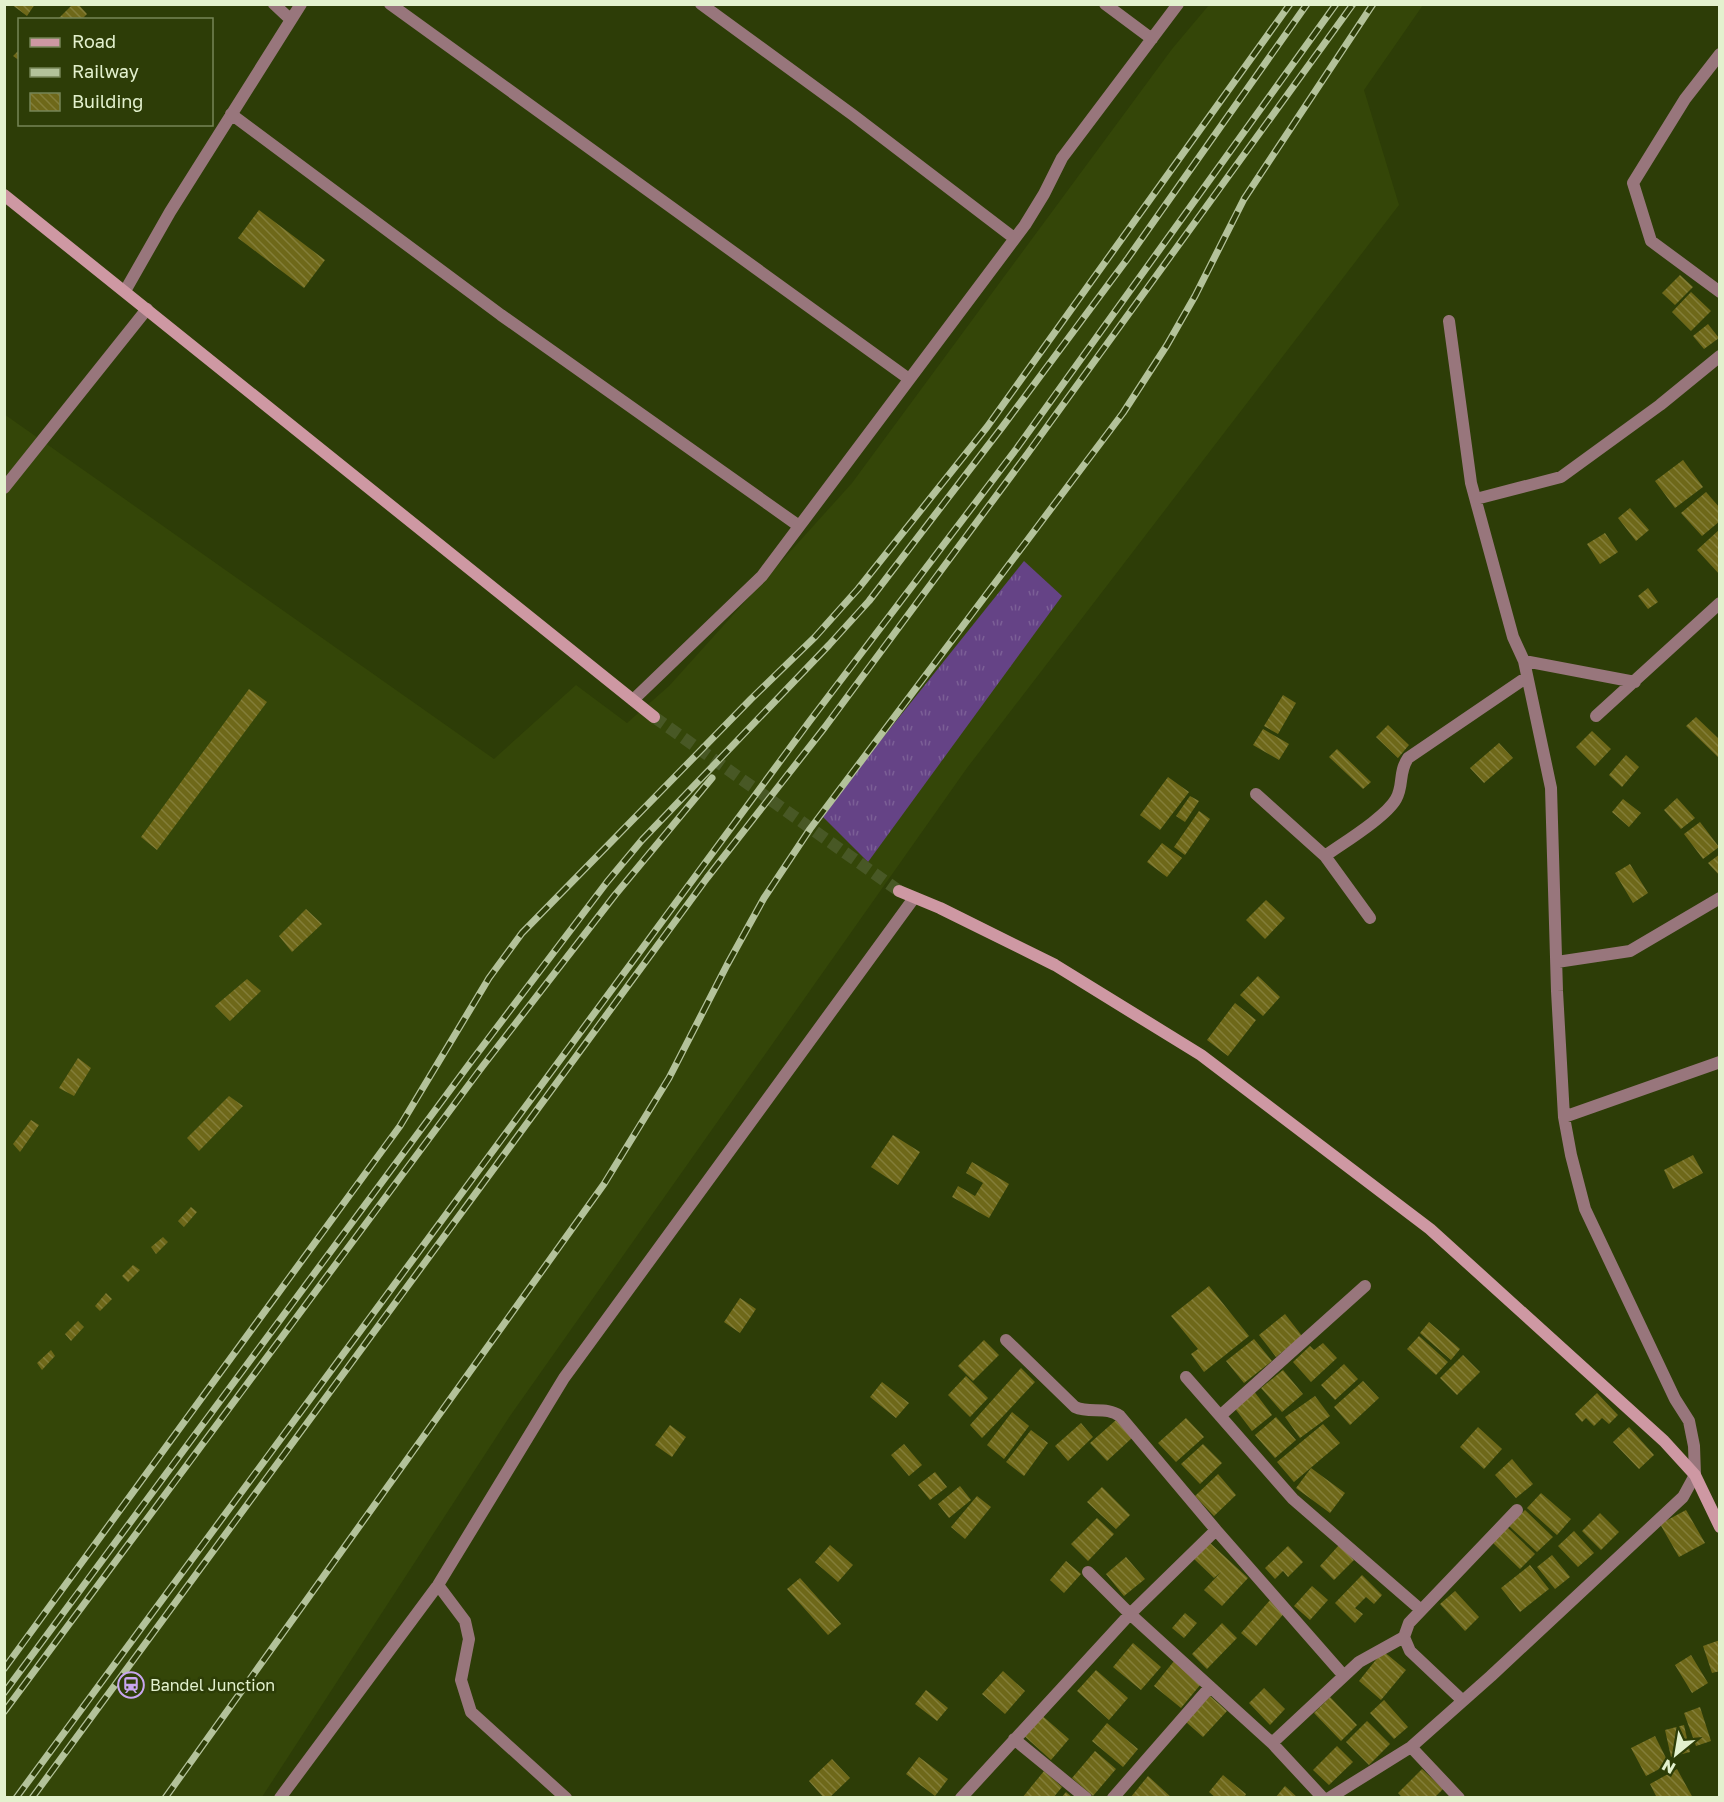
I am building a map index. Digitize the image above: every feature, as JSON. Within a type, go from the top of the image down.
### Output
[{"type":"street","points":[[274,4],[291,20]]},
{"type":"street","points":[[124,291],[170,212],[301,4]]},
{"type":"street","points":[[390,4],[909,379]]},
{"type":"street","points":[[701,4],[853,115],[1014,238]]},
{"type":"street","points":[[1105,4],[1152,39]]},
{"type":"street","points":[[633,700],[762,576],[1014,238],[1044,194],[1062,158],[1178,4]]},
{"type":"street","points":[[1719,54],[1685,99],[1633,183],[1651,241],[1719,292]]},
{"type":"street","points":[[231,114],[501,315],[799,526]]},
{"type":"street","points":[[4,195],[654,717]]},
{"type":"street","points":[[4,488],[147,309]]},
{"type":"street","points":[[1329,1797],[1411,1747],[1683,1497],[1695,1475],[1695,1446],[1689,1421],[1675,1399],[1585,1209],[1571,1155],[1564,1117],[1551,788],[1524,661],[1513,637],[1471,483],[1449,321]]},
{"type":"street","points":[[1476,499],[1561,477],[1660,405],[1719,356]]},
{"type":"street","points":[[1596,716],[1719,603]]},
{"type":"street","points":[[1524,661],[1635,682]]},
{"type":"street","points":[[1325,856],[1377,818],[1395,801],[1400,791],[1402,767],[1408,758],[1527,676]]},
{"type":"street","points":[[1256,794],[1325,856],[1370,918]]},
{"type":"street","points":[[899,891],[940,908],[1055,965],[1201,1055],[1430,1229],[1664,1441],[1695,1475],[1719,1527]]},
{"type":"street","points":[[280,1797],[438,1585],[564,1378],[914,898]]},
{"type":"street","points":[[1557,962],[1630,951],[1719,898]]},
{"type":"street","points":[[1564,1117],[1719,1062]]},
{"type":"street","points":[[1220,1416],[1365,1286]]},
{"type":"street","points":[[1006,1340],[1075,1407],[1083,1411],[1112,1410],[1120,1416],[1344,1676]]},
{"type":"street","points":[[1186,1377],[1293,1499],[1421,1610]]},
{"type":"street","points":[[1463,1701],[1410,1651],[1404,1638],[1409,1623],[1517,1510]]},
{"type":"street","points":[[961,1797],[1130,1614],[1216,1530]]},
{"type":"street","points":[[1088,1572],[1130,1614],[1272,1743],[1323,1797]]},
{"type":"street","points":[[438,1585],[465,1621],[469,1639],[461,1680],[471,1712],[566,1797]]},
{"type":"street","points":[[1272,1743],[1359,1662],[1404,1638]]},
{"type":"street","points":[[1113,1797],[1210,1687]]},
{"type":"street","points":[[1014,1739],[1086,1797]]},
{"type":"street","points":[[1411,1747],[1459,1797]]},
{"type":"shaded area","points":[[1209,5],[1423,5],[1364,90],[1399,205],[967,768],[510,1416],[262,1797],[5,1797],[4,414],[494,759],[576,685],[627,723],[669,686],[852,483],[1172,49]]},
{"type":"green space","points":[[1024,561],[1062,596],[868,862],[821,815]]},
{"type":"building","points":[[11,4],[35,4],[27,16]]},
{"type":"building","points":[[73,4],[78,4],[87,14],[83,18],[59,18]]},
{"type":"building","points":[[259,210],[325,260],[304,288],[238,238]]},
{"type":"building","points":[[1680,275],[1693,287],[1675,305],[1662,293]]},
{"type":"building","points":[[1691,292],[1711,311],[1691,331],[1672,312]]},
{"type":"building","points":[[1708,324],[1719,338],[1704,349],[1693,336]]},
{"type":"building","points":[[1683,460],[1703,487],[1675,508],[1655,481]]},
{"type":"building","points":[[1706,492],[1720,508],[1720,521],[1702,536],[1681,513]]},
{"type":"building","points":[[1630,508],[1649,530],[1636,541],[1618,518]]},
{"type":"building","points":[[1720,529],[1720,575],[1697,550]]},
{"type":"building","points":[[1605,533],[1618,552],[1600,564],[1587,544]]},
{"type":"building","points":[[1648,588],[1658,602],[1648,609],[1638,596]]},
{"type":"building","points":[[249,689],[267,702],[157,850],[141,837]]},
{"type":"building","points":[[1283,695],[1296,703],[1278,734],[1264,726]]},
{"type":"building","points":[[1696,717],[1720,740],[1720,759],[1686,726]]},
{"type":"building","points":[[1388,725],[1409,745],[1398,758],[1376,737]]},
{"type":"building","points":[[1263,729],[1289,744],[1279,760],[1253,745]]},
{"type":"building","points":[[1592,731],[1611,749],[1595,766],[1576,747]]},
{"type":"building","points":[[1499,743],[1513,758],[1484,783],[1470,768]]},
{"type":"building","points":[[1337,749],[1371,782],[1363,789],[1329,757]]},
{"type":"building","points":[[1626,755],[1639,767],[1622,787],[1609,775]]},
{"type":"building","points":[[1168,777],[1189,792],[1160,830],[1140,815]]},
{"type":"building","points":[[1190,796],[1199,801],[1185,822],[1176,816]]},
{"type":"building","points":[[1677,798],[1695,818],[1681,829],[1664,810]]},
{"type":"building","points":[[1623,799],[1641,813],[1629,827],[1612,812]]},
{"type":"building","points":[[1199,811],[1210,819],[1185,855],[1174,847]]},
{"type":"building","points":[[1700,822],[1719,847],[1703,859],[1684,834]]},
{"type":"building","points":[[1162,843],[1182,858],[1167,877],[1147,862]]},
{"type":"building","points":[[1720,854],[1720,876],[1708,863]]},
{"type":"building","points":[[1630,864],[1648,893],[1633,903],[1615,873]]},
{"type":"building","points":[[1266,900],[1285,918],[1265,939],[1246,920]]},
{"type":"building","points":[[306,909],[322,924],[292,952],[279,936]]},
{"type":"building","points":[[1258,976],[1280,997],[1263,1016],[1240,995]]},
{"type":"building","points":[[247,979],[261,991],[230,1021],[215,1006]]},
{"type":"building","points":[[1235,1003],[1256,1020],[1228,1056],[1207,1040]]},
{"type":"building","points":[[78,1058],[91,1068],[74,1096],[59,1088]]},
{"type":"building","points":[[229,1096],[243,1106],[199,1151],[187,1138]]},
{"type":"building","points":[[31,1120],[39,1125],[20,1152],[13,1144]]},
{"type":"building","points":[[893,1135],[920,1152],[898,1185],[871,1167]]},
{"type":"building","points":[[1693,1155],[1703,1173],[1673,1189],[1664,1170]]},
{"type":"building","points":[[972,1162],[1009,1184],[989,1218],[952,1197],[958,1186],[975,1196],[983,1183],[966,1173]]},
{"type":"building","points":[[191,1207],[197,1212],[184,1227],[178,1221]]},
{"type":"building","points":[[163,1237],[168,1242],[156,1254],[151,1247]]},
{"type":"building","points":[[133,1265],[140,1270],[128,1282],[122,1276]]},
{"type":"building","points":[[1209,1286],[1249,1336],[1204,1372],[1191,1354],[1198,1349],[1171,1316]]},
{"type":"building","points":[[106,1293],[112,1299],[100,1311],[95,1306]]},
{"type":"building","points":[[740,1298],[756,1309],[740,1333],[724,1322]]},
{"type":"building","points":[[1285,1314],[1302,1336],[1276,1357],[1259,1335]]},
{"type":"building","points":[[78,1321],[84,1327],[71,1341],[65,1334]]},
{"type":"building","points":[[1429,1322],[1460,1349],[1451,1360],[1420,1333]]},
{"type":"building","points":[[1419,1336],[1448,1362],[1436,1375],[1407,1349]]},
{"type":"building","points":[[1254,1339],[1272,1361],[1244,1383],[1226,1361]]},
{"type":"building","points":[[984,1340],[999,1355],[973,1381],[958,1366]]},
{"type":"building","points":[[1323,1343],[1337,1358],[1311,1382],[1293,1362],[1310,1346],[1314,1350]]},
{"type":"building","points":[[51,1350],[55,1356],[42,1370],[37,1363]]},
{"type":"building","points":[[1463,1355],[1480,1372],[1457,1395],[1440,1378]]},
{"type":"building","points":[[1344,1364],[1358,1379],[1335,1400],[1321,1385]]},
{"type":"building","points":[[1021,1368],[1035,1382],[982,1438],[970,1425]]},
{"type":"building","points":[[1283,1370],[1303,1394],[1282,1412],[1261,1388]]},
{"type":"building","points":[[966,1376],[988,1398],[970,1417],[948,1395]]},
{"type":"building","points":[[1363,1381],[1379,1398],[1350,1425],[1334,1407]]},
{"type":"building","points":[[882,1382],[909,1403],[896,1418],[870,1397]]},
{"type":"building","points":[[1253,1390],[1272,1415],[1252,1431],[1233,1406]]},
{"type":"building","points":[[1597,1393],[1618,1415],[1609,1424],[1602,1418],[1594,1426],[1586,1418],[1582,1422],[1575,1414]]},
{"type":"building","points":[[1315,1396],[1330,1416],[1300,1438],[1285,1417]]},
{"type":"building","points":[[1012,1412],[1029,1426],[1004,1459],[987,1445]]},
{"type":"building","points":[[1276,1417],[1296,1440],[1275,1458],[1255,1435]]},
{"type":"building","points":[[1186,1418],[1204,1437],[1176,1462],[1158,1443]]},
{"type":"building","points":[[1116,1420],[1132,1438],[1107,1461],[1090,1443]]},
{"type":"building","points":[[1081,1423],[1093,1437],[1068,1461],[1055,1446]]},
{"type":"building","points":[[1323,1424],[1340,1443],[1294,1482],[1277,1462]]},
{"type":"building","points":[[670,1425],[686,1437],[672,1457],[655,1445]]},
{"type":"building","points":[[1478,1427],[1502,1449],[1484,1469],[1460,1447]]},
{"type":"building","points":[[1629,1427],[1654,1455],[1639,1469],[1613,1442]]},
{"type":"building","points":[[1031,1430],[1048,1443],[1024,1476],[1006,1462]]},
{"type":"building","points":[[904,1444],[922,1465],[909,1476],[891,1455]]},
{"type":"building","points":[[1203,1444],[1222,1463],[1200,1484],[1181,1464]]},
{"type":"building","points":[[1512,1459],[1533,1484],[1516,1498],[1495,1475]]},
{"type":"building","points":[[1311,1468],[1345,1493],[1330,1513],[1296,1488]]},
{"type":"building","points":[[935,1472],[947,1487],[930,1500],[918,1485]]},
{"type":"building","points":[[1218,1474],[1236,1495],[1214,1516],[1195,1496]]},
{"type":"building","points":[[960,1486],[971,1500],[949,1518],[938,1504]]},
{"type":"building","points":[[1102,1487],[1130,1515],[1116,1529],[1087,1502]]},
{"type":"building","points":[[1541,1493],[1571,1519],[1557,1535],[1527,1508]]},
{"type":"building","points":[[977,1496],[991,1507],[965,1539],[951,1527]]},
{"type":"building","points":[[1525,1510],[1553,1537],[1537,1552],[1509,1526]]},
{"type":"building","points":[[1686,1510],[1705,1543],[1679,1557],[1660,1524]]},
{"type":"building","points":[[1600,1513],[1619,1532],[1601,1550],[1582,1531]]},
{"type":"building","points":[[1097,1518],[1114,1534],[1088,1561],[1071,1544]]},
{"type":"building","points":[[1507,1527],[1535,1554],[1520,1569],[1492,1542]]},
{"type":"building","points":[[1574,1531],[1594,1553],[1578,1567],[1558,1546]]},
{"type":"building","points":[[1209,1542],[1248,1578],[1222,1606],[1204,1590],[1221,1572],[1214,1578],[1193,1558]]},
{"type":"building","points":[[830,1545],[853,1565],[838,1582],[815,1562]]},
{"type":"building","points":[[1339,1545],[1354,1560],[1334,1580],[1320,1566]]},
{"type":"building","points":[[1288,1546],[1303,1562],[1288,1577],[1283,1571],[1275,1579],[1265,1568]]},
{"type":"building","points":[[1552,1555],[1570,1577],[1555,1589],[1537,1567]]},
{"type":"building","points":[[1126,1557],[1145,1579],[1124,1596],[1106,1574]]},
{"type":"building","points":[[1066,1561],[1081,1574],[1064,1593],[1050,1580]]},
{"type":"building","points":[[1530,1565],[1549,1589],[1520,1612],[1501,1588]]},
{"type":"building","points":[[1362,1575],[1382,1595],[1374,1604],[1366,1597],[1355,1608],[1363,1614],[1355,1623],[1335,1603]]},
{"type":"building","points":[[800,1578],[841,1624],[828,1635],[787,1589]]},
{"type":"building","points":[[1312,1586],[1328,1600],[1310,1620],[1294,1606]]},
{"type":"building","points":[[1455,1591],[1479,1617],[1465,1631],[1440,1604]]},
{"type":"building","points":[[1271,1599],[1286,1611],[1256,1646],[1241,1633]]},
{"type":"building","points":[[1185,1613],[1197,1623],[1184,1638],[1172,1628]]},
{"type":"building","points":[[1222,1623],[1237,1638],[1207,1669],[1192,1654]]},
{"type":"building","points":[[1720,1640],[1720,1671],[1712,1673],[1703,1646]]},
{"type":"building","points":[[1133,1643],[1161,1667],[1141,1690],[1113,1667]]},
{"type":"building","points":[[1383,1651],[1406,1670],[1381,1700],[1359,1681]]},
{"type":"building","points":[[1691,1655],[1708,1683],[1692,1693],[1675,1665]]},
{"type":"building","points":[[1174,1661],[1201,1684],[1181,1708],[1154,1686]]},
{"type":"building","points":[[1096,1670],[1128,1698],[1109,1720],[1077,1691]]},
{"type":"building","points":[[1003,1671],[1025,1691],[1005,1714],[982,1694]]},
{"type":"building","points":[[1264,1688],[1285,1709],[1270,1725],[1249,1703]]},
{"type":"building","points":[[926,1690],[948,1708],[937,1721],[915,1704]]},
{"type":"building","points":[[1210,1696],[1227,1711],[1203,1737],[1186,1722]]},
{"type":"building","points":[[1330,1697],[1357,1725],[1341,1741],[1314,1713]]},
{"type":"building","points":[[1384,1700],[1408,1727],[1394,1739],[1370,1713]]},
{"type":"building","points":[[1700,1707],[1711,1741],[1696,1746],[1684,1713]]},
{"type":"building","points":[[1039,1713],[1069,1739],[1051,1760],[1021,1733]]},
{"type":"building","points":[[1367,1721],[1390,1744],[1369,1765],[1346,1742]]},
{"type":"building","points":[[1107,1723],[1138,1749],[1123,1767],[1092,1741]]},
{"type":"building","points":[[1684,1725],[1690,1752],[1671,1757],[1665,1730]]},
{"type":"building","points":[[1655,1736],[1669,1764],[1646,1776],[1631,1748]]},
{"type":"building","points":[[1337,1746],[1353,1762],[1329,1785],[1313,1770]]},
{"type":"building","points":[[1095,1751],[1116,1769],[1093,1796],[1072,1778]]},
{"type":"building","points":[[919,1757],[948,1779],[935,1796],[906,1774]]},
{"type":"building","points":[[832,1759],[850,1778],[829,1798],[824,1798],[809,1781]]},
{"type":"building","points":[[1422,1769],[1443,1789],[1434,1798],[1403,1798],[1398,1793]]},
{"type":"building","points":[[1677,1769],[1693,1798],[1657,1798],[1650,1784]]},
{"type":"building","points":[[1044,1771],[1062,1787],[1053,1798],[1022,1798]]},
{"type":"building","points":[[1223,1775],[1246,1794],[1244,1798],[1216,1798],[1209,1792]]},
{"type":"building","points":[[1148,1776],[1172,1798],[1130,1798]]},
{"type":"building","points":[[1285,1786],[1298,1798],[1275,1798]]},
{"type":"building","points":[[1066,1792],[1073,1798],[1061,1798]]},
{"type":"tunnel","points":[[654,717],[899,891]]},
{"type":"railway","points":[[4,1669],[400,1126],[489,978],[522,933],[751,699],[815,637],[858,589],[987,427],[1290,4]]},
{"type":"railway","points":[[4,1693],[473,1059],[607,882],[642,840],[869,601],[1128,258],[1307,4]]},
{"type":"railway","points":[[16,1798],[809,722],[1017,448],[1336,4]]},
{"type":"railway","points":[[32,1798],[707,878],[825,727],[1028,453],[1353,4]]},
{"type":"railway","points":[[165,1798],[604,1184],[669,1078],[764,898],[810,829],[1123,413],[1167,345],[1195,296],[1244,199],[1373,4]]},
{"type":"railway","points":[[4,1712],[482,1067],[615,895],[712,778]]},
{"type":"place","name":"Bandel Junction","points":[[131,1685]]}]
